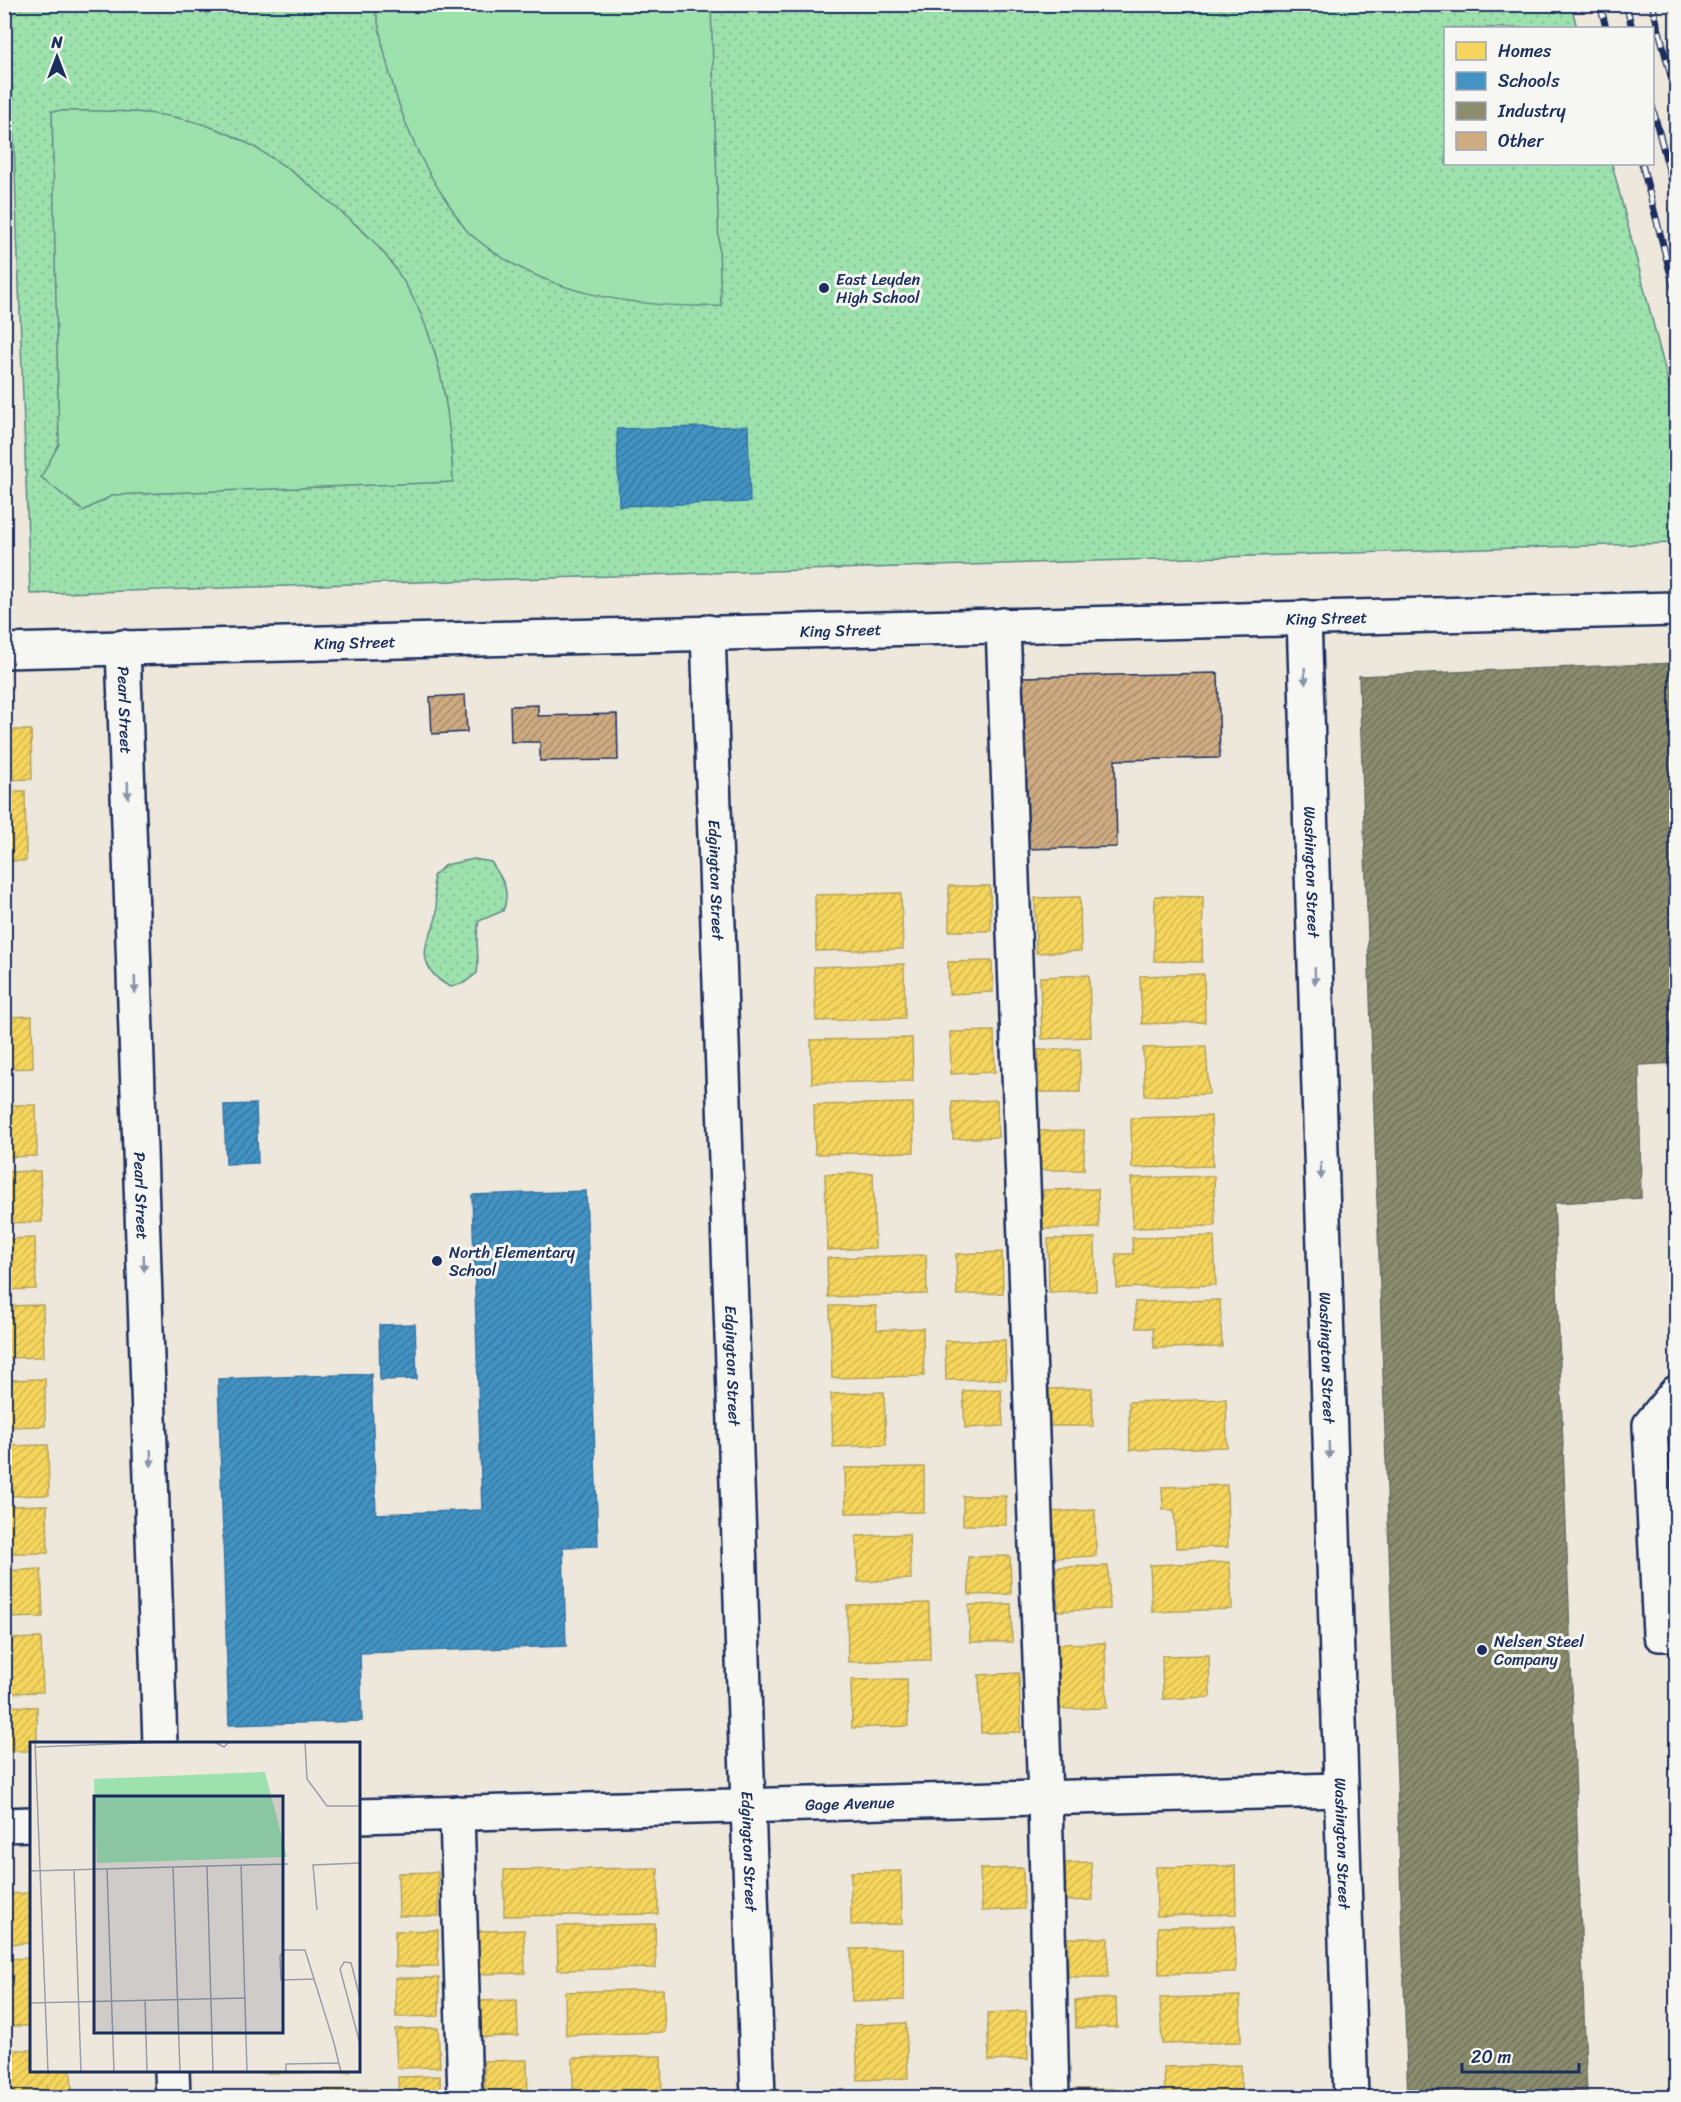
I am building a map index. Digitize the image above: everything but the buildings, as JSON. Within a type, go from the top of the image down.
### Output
[{"type":"street","name":"King Street","points":[[4,651],[1677,609]]},
{"type":"street","name":"Washington Street","points":[[1304,617],[1340,1790],[1352,2097]]},
{"type":"street","points":[[1003,625],[1045,1797],[1052,2097]]},
{"type":"street","name":"Edgington Street","points":[[708,632],[758,2097]]},
{"type":"street","name":"Pearl Street","points":[[123,647],[160,1742]]},
{"type":"street","points":[[1677,1393],[1650,1425],[1660,1634],[1677,1634]]},
{"type":"street","name":"Gage Avenue","points":[[360,1816],[1340,1790]]},
{"type":"street","points":[[457,1813],[465,2097]]},
{"type":"street","points":[[4,1825],[30,1824]]},
{"type":"street","points":[[172,2072],[173,2097]]},
{"type":"green space","name":"East Leyden High School","points":[[9,5],[1571,5],[1577,27],[1444,27],[1444,165],[1612,165],[1676,412],[1676,543],[30,594]]},
{"type":"green space","points":[[375,5],[711,5],[721,306],[654,304],[588,293],[525,270],[496,254],[469,233],[433,180],[410,133],[392,83]]},
{"type":"green space","points":[[52,111],[158,114],[219,130],[249,144],[279,163],[308,184],[364,232],[394,267],[411,294],[425,324],[443,385],[453,482],[113,495],[83,511],[41,477],[59,444]]},
{"type":"green space","points":[[474,859],[491,862],[506,891],[505,904],[503,911],[479,921],[477,973],[464,983],[451,987],[431,971],[425,953],[437,914],[433,876],[445,865]]},
{"type":"railway","points":[[1600,4],[1606,27]]},
{"type":"railway","points":[[1626,4],[1632,27]]},
{"type":"railway","points":[[1652,4],[1676,95]]},
{"type":"railway","points":[[1654,114],[1676,196]]},
{"type":"railway","points":[[1642,165],[1676,295]]},
{"type":"place","name":"East Leyden High School","points":[[824,288]]},
{"type":"place","name":"North Elementary School","points":[[437,1261]]},
{"type":"place","name":"Nelsen Steel Company","points":[[1482,1650]]}]
